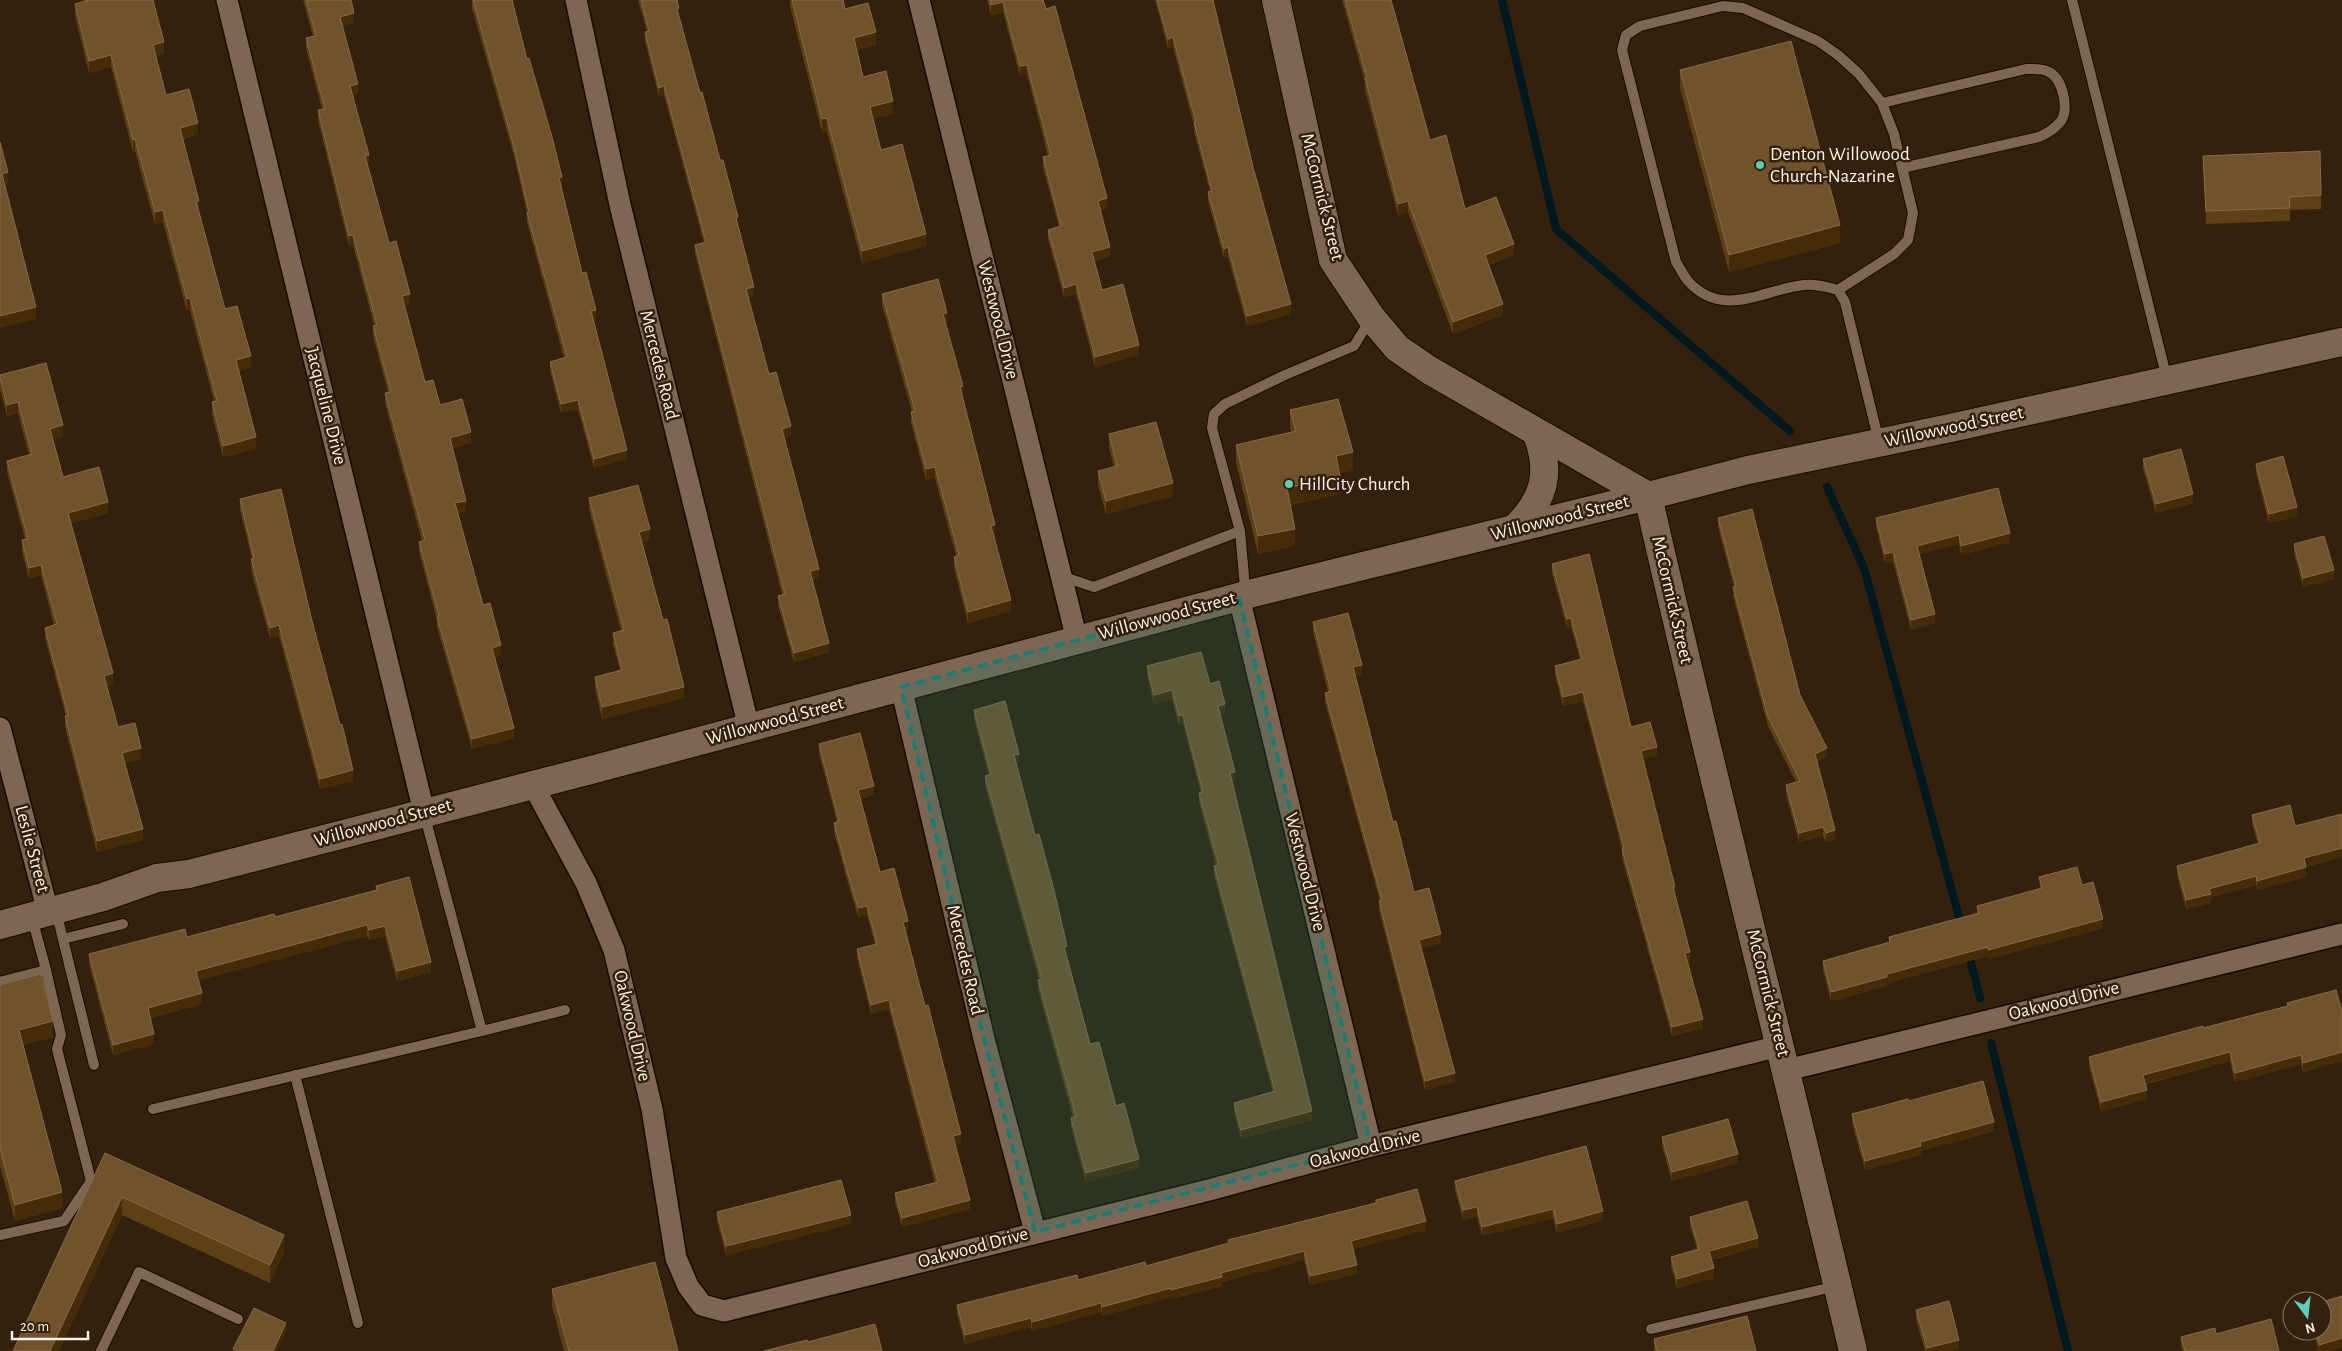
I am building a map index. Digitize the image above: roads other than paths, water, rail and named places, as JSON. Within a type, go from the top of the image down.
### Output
[{"type":"street","name":"Jacqueline Drive","points":[[227,0],[424,812]]},
{"type":"street","name":"Mercedes Road","points":[[576,0],[621,209],[749,728]]},
{"type":"street","name":"Westwood Drive","points":[[919,0],[1077,640]]},
{"type":"street","name":"McCormick Street","points":[[1276,0],[1333,260],[1371,317],[1397,348],[1429,370],[1648,496],[1696,703],[1784,1058],[1853,1351]]},
{"type":"street","name":"Willowwood Street","points":[[0,925],[103,897],[157,878],[189,874],[533,785],[1248,594],[1748,470],[2342,342]]},
{"type":"street","points":[[1514,529],[1527,518],[1543,488],[1545,459],[1536,432]]},
{"type":"street","name":"Westwood Drive","points":[[1248,594],[1371,1146]]},
{"type":"street","name":"Mercedes Road","points":[[901,687],[984,1039],[1036,1232]]},
{"type":"street","name":"Leslie Street","points":[[0,728],[45,913]]},
{"type":"street","name":"Oakwood Drive","points":[[533,785],[586,883],[614,950],[652,1109],[676,1258],[688,1286],[702,1305],[724,1311],[1209,1190],[1371,1146],[1784,1058],[2342,934]]},
{"type":"lane","points":[[2072,0],[2167,380]]},
{"type":"lane","points":[[1838,290],[1894,254],[1908,240],[1913,213],[1894,134],[1882,102],[1859,74],[1838,55],[1818,41],[1743,8],[1723,6],[1640,26],[1626,35],[1622,50],[1676,262],[1689,282],[1707,295],[1724,300],[1740,301],[1804,285],[1824,285],[1838,290],[1845,302],[1880,443]]},
{"type":"lane","points":[[1882,102],[2026,69],[2050,72],[2058,80],[2065,102],[2062,120],[2052,131],[2039,138],[1902,168]]},
{"type":"lane","points":[[1248,594],[1245,588],[1240,530],[1212,428],[1214,414],[1225,404],[1285,375],[1354,346],[1371,317]]},
{"type":"lane","points":[[1061,576],[1094,587],[1240,530]]},
{"type":"lane","points":[[424,812],[482,1031]]},
{"type":"lane","points":[[45,913],[63,939],[94,1065]]},
{"type":"lane","points":[[0,1235],[64,1221],[91,1181],[57,1049],[62,1035],[46,970],[45,913]]},
{"type":"lane","points":[[63,939],[123,924]]},
{"type":"lane","points":[[0,982],[46,970]]},
{"type":"lane","points":[[153,1109],[565,1010]]},
{"type":"lane","points":[[295,1075],[358,1323]]},
{"type":"lane","points":[[101,1351],[138,1272],[238,1319]]},
{"type":"lane","points":[[1652,1329],[1838,1286]]},
{"type":"waterway","points":[[1502,0],[1556,229],[1790,431]]},
{"type":"waterway","points":[[1827,487],[1864,568],[1962,928]]},
{"type":"waterway","points":[[1968,951],[1980,998]]},
{"type":"waterway","points":[[1991,1043],[2068,1351]]},
{"type":"place","name":"Denton Willowood Church-Nazarine","points":[[1760,165]]},
{"type":"place","name":"HillCity Church","points":[[1289,484]]}]
